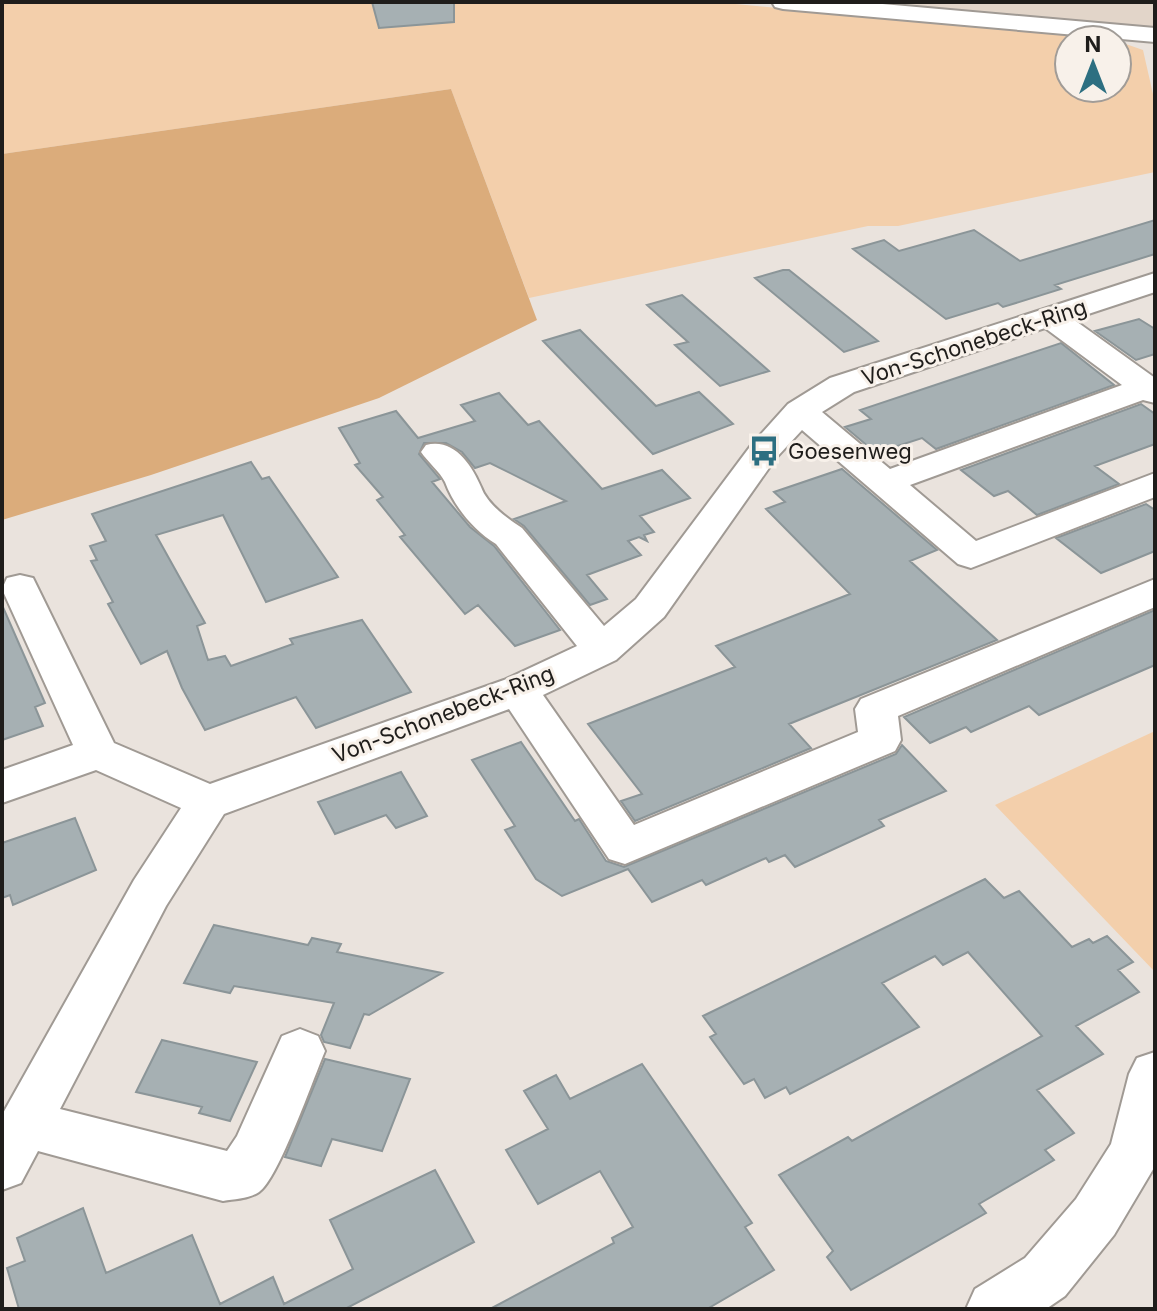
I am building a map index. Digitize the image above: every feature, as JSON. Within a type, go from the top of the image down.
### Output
[{"type":"street","points":[[783,2],[1155,35]]},
{"type":"street","name":"Von-Schonebeck-Ring","points":[[208,802],[518,690],[602,650],[650,608],[764,451],[800,411],[842,385],[1155,282]]},
{"type":"street","points":[[1050,317],[1151,390]]},
{"type":"street","points":[[886,482],[1151,390]]},
{"type":"street","points":[[800,411],[971,556],[1155,484]]},
{"type":"street","points":[[438,452],[462,480],[463,489],[493,526],[509,536],[602,650]]},
{"type":"street","points":[[20,587],[98,753],[208,802],[150,893],[13,1145],[223,1176],[242,1174],[256,1152],[300,1051]]},
{"type":"street","points":[[518,690],[625,847],[880,740],[876,709],[1155,592]]},
{"type":"street","points":[[2,787],[98,753]]},
{"type":"street","points":[[995,1309],[1045,1277],[1095,1217],[1135,1152],[1155,1074]]},
{"type":"shaded area","points":[[2,2],[715,2],[1053,34],[1053,104],[1133,104],[1133,47],[1143,50],[1155,103],[1155,172],[898,226],[868,226],[529,298],[451,89],[2,154]]},
{"type":"shaded area","points":[[869,2],[1155,2],[1155,28]]},
{"type":"shaded area","points":[[451,89],[537,320],[379,398],[151,475],[2,520],[2,154]]},
{"type":"shaded area","points":[[1155,731],[1155,972],[995,805]]},
{"type":"building","points":[[372,2],[454,2],[454,22],[379,28]]},
{"type":"building","points":[[1155,220],[1155,254],[1055,285],[1061,289],[1003,307],[998,303],[946,319],[853,249],[884,240],[899,251],[974,230],[1020,261]]},
{"type":"building","points":[[789,270],[878,341],[844,352],[755,278]]},
{"type":"building","points":[[682,295],[769,371],[720,386],[675,345],[688,342],[647,305]]},
{"type":"building","points":[[1139,319],[1155,329],[1155,354],[1136,360],[1095,331]]},
{"type":"building","points":[[580,330],[656,406],[699,392],[733,424],[653,454],[543,341]]},
{"type":"building","points":[[1061,343],[1114,385],[936,449],[922,438],[876,453],[845,427],[871,419],[860,410]]},
{"type":"building","points":[[499,393],[528,425],[539,421],[602,489],[662,470],[690,498],[640,516],[654,532],[644,535],[647,541],[639,537],[628,541],[641,555],[587,575],[607,599],[590,605],[524,526],[514,519],[566,501],[490,463],[475,468],[462,452],[446,443],[424,443],[419,454],[440,479],[432,482],[470,527],[494,546],[560,630],[515,646],[478,605],[465,614],[400,537],[405,535],[377,500],[383,497],[355,465],[360,463],[339,428],[396,411],[418,438],[475,421],[461,405]]},
{"type":"building","points":[[1141,404],[1155,414],[1155,444],[1095,466],[1119,484],[1037,515],[1008,491],[994,496],[961,470]]},
{"type":"building","points":[[251,462],[262,479],[269,477],[338,577],[266,602],[223,515],[156,535],[205,623],[197,626],[208,660],[225,656],[231,666],[293,644],[290,639],[362,620],[411,692],[316,728],[296,697],[205,730],[182,688],[167,651],[141,664],[108,604],[113,602],[91,561],[97,560],[90,546],[106,541],[92,514]]},
{"type":"building","points":[[842,469],[937,550],[910,561],[997,640],[789,724],[811,748],[635,821],[621,801],[642,794],[588,724],[735,667],[716,646],[850,594],[766,509],[785,502],[774,492]]},
{"type":"building","points":[[1146,504],[1155,510],[1155,551],[1101,573],[1056,538]]},
{"type":"building","points":[[2,605],[45,703],[35,707],[43,726],[2,740]]},
{"type":"building","points":[[1155,610],[1155,665],[1039,715],[1029,706],[971,732],[966,727],[930,743],[904,717]]},
{"type":"building","points":[[521,742],[575,821],[579,819],[606,861],[624,867],[896,754],[902,745],[946,791],[879,820],[884,826],[795,867],[785,855],[769,862],[766,858],[706,885],[702,880],[652,902],[628,869],[562,896],[536,879],[505,830],[515,826],[472,760]]},
{"type":"building","points":[[401,772],[427,816],[396,828],[386,815],[335,834],[318,802]]},
{"type":"building","points":[[75,818],[96,870],[13,905],[10,895],[2,898],[2,843]]},
{"type":"building","points":[[985,879],[1004,898],[1019,891],[1072,947],[1089,939],[1093,943],[1107,936],[1133,962],[1118,970],[1139,992],[1076,1026],[1103,1054],[1037,1090],[1074,1133],[1045,1150],[1054,1160],[979,1204],[986,1213],[851,1290],[827,1257],[833,1251],[779,1175],[848,1137],[852,1141],[1042,1036],[968,952],[943,965],[935,956],[882,983],[919,1027],[790,1094],[786,1087],[765,1098],[754,1079],[744,1084],[710,1037],[716,1034],[703,1016]]},
{"type":"building","points":[[214,925],[308,945],[312,938],[341,944],[337,952],[442,973],[369,1015],[364,1014],[350,1048],[324,1042],[321,1035],[334,1003],[234,986],[230,993],[184,983]]},
{"type":"building","points":[[162,1040],[257,1062],[230,1121],[199,1113],[202,1107],[136,1092]]},
{"type":"building","points":[[325,1059],[410,1079],[382,1151],[332,1139],[321,1166],[285,1157]]},
{"type":"building","points":[[642,1064],[752,1223],[745,1227],[774,1270],[707,1309],[490,1309],[614,1243],[612,1238],[633,1227],[600,1171],[538,1204],[506,1150],[548,1129],[524,1091],[556,1075],[570,1099]]},
{"type":"building","points":[[435,1170],[474,1242],[345,1309],[19,1309],[7,1268],[25,1261],[17,1238],[83,1208],[106,1273],[192,1235],[220,1304],[273,1277],[284,1304],[353,1269],[330,1220]]},
{"type":"place","name":"Goesenweg","points":[[764,451]]}]
